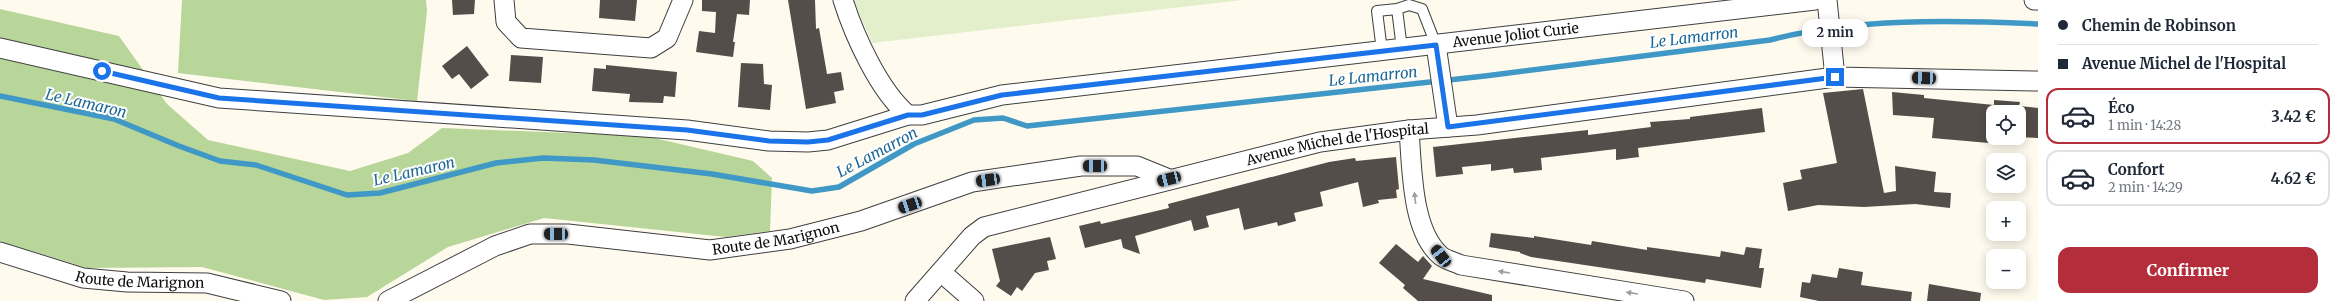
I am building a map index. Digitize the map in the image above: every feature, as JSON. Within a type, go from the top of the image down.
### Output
[{"type":"street","points":[[504,0],[506,22],[520,38],[652,48],[667,38],[683,0]]},
{"type":"street","points":[[843,0],[862,50],[898,107],[908,115]]},
{"type":"street","name":"Avenue Joliot Curie","points":[[0,48],[219,98],[687,130],[769,141],[808,142],[828,140],[908,115],[922,115],[1002,95],[1815,0]]},
{"type":"street","points":[[1827,0],[1835,77]]},
{"type":"street","points":[[1436,45],[1448,127]]},
{"type":"street","name":"Avenue Michel de l'Hospital","points":[[916,301],[972,236],[984,227],[1320,142],[1409,130],[1485,124],[1835,77],[2038,81]]},
{"type":"street","points":[[1409,130],[1416,207],[1426,236],[1441,256],[1461,265],[1684,301]]},
{"type":"street","name":"Route de Marignon","points":[[388,301],[495,246],[530,234],[568,234],[710,250],[790,239],[861,221],[972,182],[1082,166],[1137,166],[1169,179]]},
{"type":"street","name":"Route de Marignon","points":[[0,252],[83,278],[127,282],[207,283],[281,301]]},
{"type":"street","points":[[941,272],[974,301]]},
{"type":"lane","points":[[1382,51],[1377,11],[1397,9],[1414,4],[1422,9],[1436,45]]},
{"type":"lane","points":[[1397,9],[1402,49]]},
{"type":"green space","points":[[182,0],[426,0],[427,11],[417,101],[178,73]]},
{"type":"green space","points":[[853,0],[1242,0],[872,43]]},
{"type":"green space","points":[[0,9],[119,36],[167,104],[208,140],[350,171],[408,153],[442,128],[646,136],[753,161],[772,178],[770,231],[726,237],[544,218],[448,247],[367,297],[324,300],[202,267],[87,268],[0,241]]},
{"type":"building","points":[[452,0],[475,0],[474,14],[453,15]]},
{"type":"building","points":[[600,0],[637,0],[635,21],[599,18]]},
{"type":"building","points":[[702,0],[750,0],[749,15],[737,14],[733,42],[735,42],[733,57],[696,52],[699,31],[715,33],[716,12],[702,11]]},
{"type":"building","points":[[788,0],[815,0],[816,29],[819,28],[827,74],[841,72],[844,90],[834,92],[836,103],[806,109]]},
{"type":"building","points":[[467,46],[489,75],[471,89],[459,74],[452,79],[442,66]]},
{"type":"building","points":[[511,55],[543,57],[541,83],[509,81]]},
{"type":"building","points":[[741,63],[763,64],[764,84],[772,85],[770,110],[738,107]]},
{"type":"building","points":[[606,65],[677,72],[675,97],[664,96],[663,103],[629,102],[630,94],[592,91],[594,68],[606,69]]},
{"type":"building","points":[[1863,89],[1884,193],[1896,191],[1895,166],[1936,172],[1934,192],[1951,193],[1950,208],[1915,204],[1864,207],[1818,205],[1788,211],[1783,183],[1802,179],[1800,170],[1837,163],[1823,93]]},
{"type":"building","points":[[1892,92],[1924,95],[1924,98],[1994,105],[1986,105],[1986,143],[1932,138],[1934,118],[1893,115]]},
{"type":"building","points":[[1994,100],[2020,102],[2019,105],[1994,105]]},
{"type":"building","points":[[2026,107],[2038,108],[2038,138],[2026,137]]},
{"type":"building","points":[[1762,108],[1765,132],[1638,148],[1639,157],[1616,160],[1616,149],[1541,158],[1542,170],[1514,173],[1513,168],[1491,171],[1491,164],[1462,167],[1463,174],[1436,177],[1433,147],[1588,130],[1588,135],[1651,127],[1650,122],[1690,119],[1690,117]]},
{"type":"building","points":[[1396,157],[1399,189],[1396,190],[1397,198],[1378,200],[1379,203],[1363,207],[1358,182],[1320,192],[1323,206],[1294,213],[1296,221],[1278,226],[1277,222],[1244,230],[1239,208],[1206,216],[1209,227],[1194,231],[1191,220],[1135,236],[1140,254],[1123,248],[1121,239],[1085,248],[1079,226],[1100,221],[1101,224],[1169,208],[1168,204],[1329,162],[1355,158],[1356,161]]},
{"type":"building","points":[[1491,233],[1534,238],[1534,236],[1591,245],[1592,241],[1647,250],[1647,247],[1720,257],[1721,251],[1744,255],[1746,247],[1762,249],[1759,268],[1764,268],[1761,288],[1706,279],[1705,283],[1531,257],[1520,252],[1489,247]]},
{"type":"building","points":[[1050,237],[1056,259],[1047,261],[1049,270],[1035,273],[1022,291],[1017,287],[1011,296],[996,286],[1000,281],[992,249]]},
{"type":"building","points":[[1396,244],[1418,262],[1423,256],[1432,266],[1423,279],[1492,295],[1492,301],[1418,301],[1403,288],[1405,285],[1379,263]]},
{"type":"building","points":[[1839,268],[1863,272],[1861,285],[1912,292],[1911,301],[1819,301],[1800,297],[1802,282],[1810,283],[1812,274],[1837,278]]},
{"type":"building","points":[[1929,284],[1981,293],[1980,301],[1927,301]]},
{"type":"waterway","name":"Le Lamarron","points":[[0,96],[114,119],[220,161],[256,165],[347,195],[380,193],[496,163],[543,158],[594,160],[712,174],[812,191],[839,187],[914,144],[974,120],[1003,118],[1027,126],[1485,76],[1770,40],[1802,33],[1869,24],[1903,22],[2038,24]]},
{"type":"route","points":[[102,71],[219,98],[295,101],[687,130],[769,141],[808,142],[828,140],[908,115],[922,115],[1002,95],[1436,45],[1448,127],[1478,125],[1835,77]]},
{"type":"water label","name":"Le Lamaron","points":[[86,103]]},
{"type":"water label","name":"Le Lamaron","points":[[414,171]]}]
